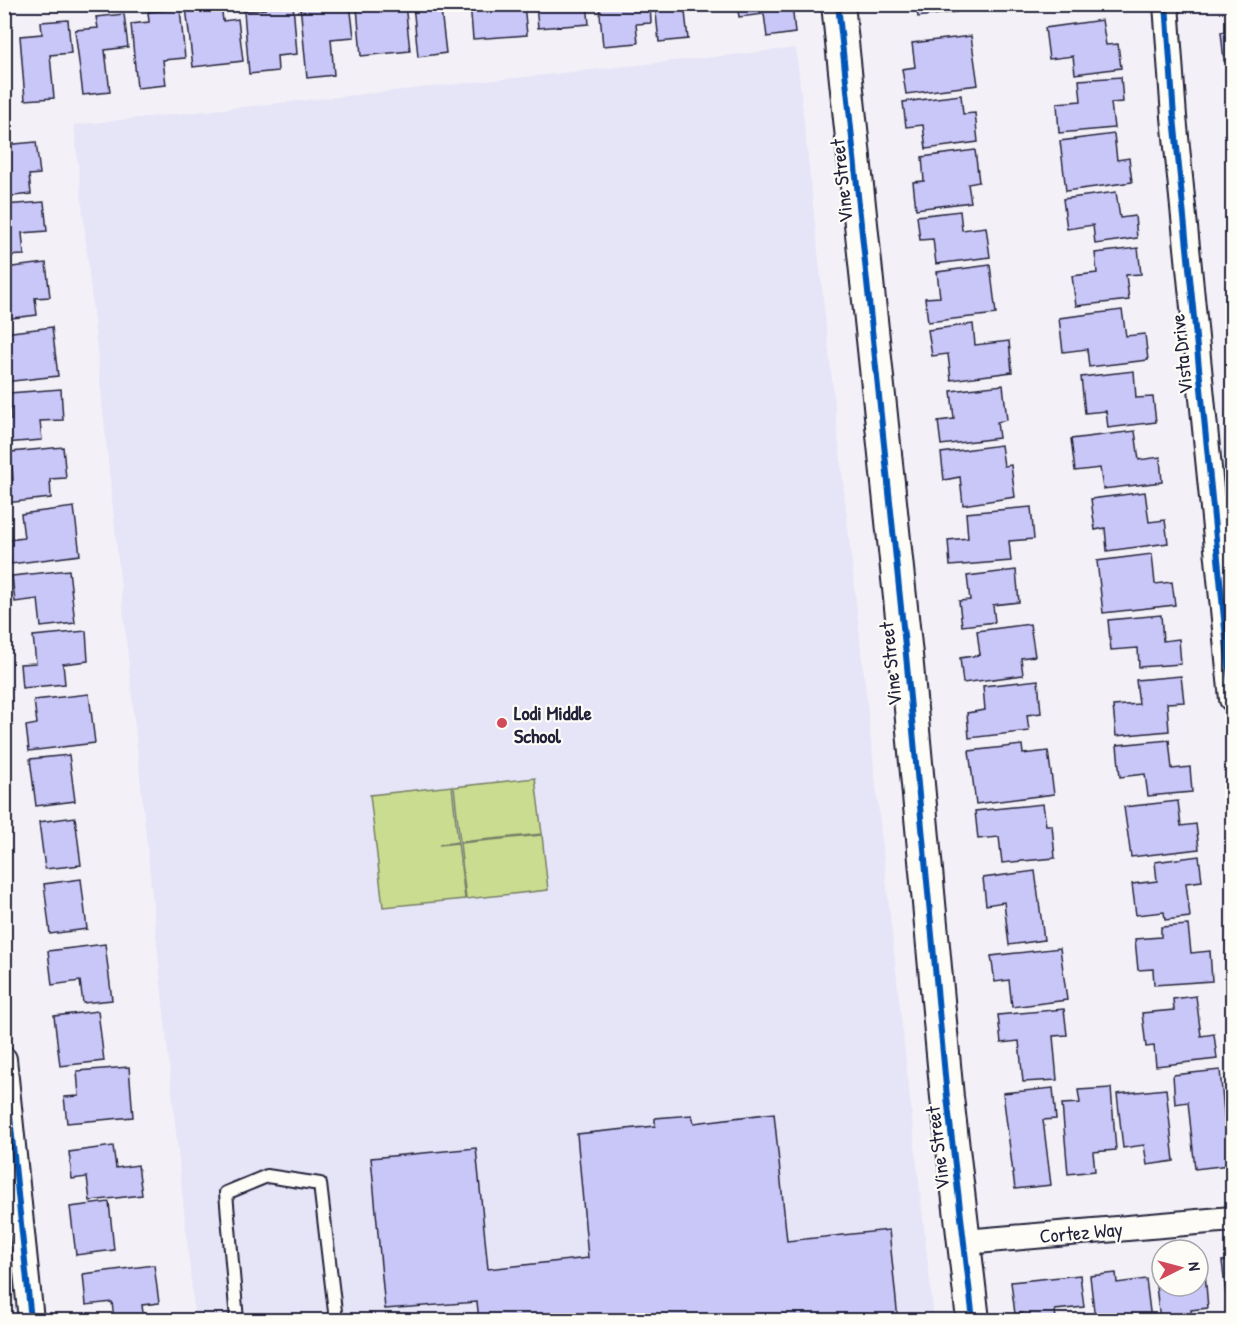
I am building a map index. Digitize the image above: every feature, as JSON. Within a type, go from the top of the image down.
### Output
[{"type":"street","name":"Vine Street","points":[[838,4],[907,667],[947,1097],[973,1320]]},
{"type":"street","name":"Vista Drive","points":[[1166,4],[1174,117],[1233,699]]},
{"type":"street","points":[[4,1059],[31,1320]]},
{"type":"street","name":"Cortez Way","points":[[965,1242],[1233,1219]]},
{"type":"lane","points":[[237,1320],[226,1192],[267,1176],[320,1184],[336,1320]]},
{"type":"shaded area","name":"Lodi Middle School","points":[[796,48],[934,1320],[195,1320],[74,125]]},
{"type":"green space","points":[[535,778],[542,834],[460,842],[454,787]]},
{"type":"green space","points":[[452,786],[458,842],[439,845],[458,843],[465,899],[383,907],[370,795]]},
{"type":"green space","points":[[542,835],[548,890],[466,899],[460,843]]},
{"type":"building","points":[[221,4],[223,21],[238,19],[243,61],[193,67],[186,7]]},
{"type":"building","points":[[265,4],[293,4],[297,54],[277,56],[278,71],[249,74],[244,11],[266,9]]},
{"type":"building","points":[[300,4],[350,4],[354,37],[331,39],[334,75],[307,78]]},
{"type":"building","points":[[405,4],[410,51],[361,56],[357,7]]},
{"type":"building","points":[[413,4],[463,4],[464,8],[441,10],[446,53],[418,57]]},
{"type":"building","points":[[470,4],[524,4],[527,35],[473,39]]},
{"type":"building","points":[[536,4],[587,4],[589,24],[538,28]]},
{"type":"building","points":[[599,4],[650,4],[651,23],[636,24],[638,43],[603,46]]},
{"type":"building","points":[[655,4],[706,4],[707,10],[685,12],[688,39],[659,42]]},
{"type":"building","points":[[737,4],[792,4],[795,33],[767,37],[764,14],[739,17]]},
{"type":"building","points":[[916,4],[961,4],[961,11],[918,17]]},
{"type":"building","points":[[1228,4],[1232,4],[1232,60],[1224,61],[1221,32],[1231,31]]},
{"type":"building","points":[[180,9],[185,58],[163,60],[166,85],[137,88],[131,24],[149,22],[148,12]]},
{"type":"building","points":[[124,14],[128,47],[105,50],[110,92],[83,95],[75,30],[98,28],[96,17]]},
{"type":"building","points":[[68,20],[71,53],[50,55],[54,98],[25,100],[20,36],[42,34],[41,22]]},
{"type":"building","points":[[1102,20],[1106,45],[1118,44],[1121,68],[1075,74],[1073,56],[1049,59],[1045,28]]},
{"type":"building","points":[[4,27],[7,27],[10,60],[4,60]]},
{"type":"building","points":[[971,36],[978,85],[906,94],[902,69],[915,67],[912,43]]},
{"type":"building","points":[[1121,77],[1123,102],[1111,103],[1114,128],[1059,133],[1057,103],[1081,101],[1079,80]]},
{"type":"building","points":[[1227,94],[1232,94],[1232,121],[1229,121]]},
{"type":"building","points":[[961,95],[963,114],[975,113],[978,142],[926,149],[923,125],[906,127],[903,102]]},
{"type":"building","points":[[1114,134],[1117,160],[1129,158],[1132,182],[1066,191],[1060,141]]},
{"type":"building","points":[[36,142],[40,174],[29,175],[31,194],[4,197],[4,145]]},
{"type":"building","points":[[975,150],[979,182],[968,184],[971,202],[916,209],[913,182],[924,181],[922,157]]},
{"type":"building","points":[[1116,192],[1120,218],[1135,216],[1137,238],[1095,244],[1093,225],[1067,229],[1063,199]]},
{"type":"building","points":[[44,202],[47,231],[22,233],[24,255],[4,256],[4,205]]},
{"type":"building","points":[[960,211],[962,230],[986,227],[990,257],[936,264],[933,239],[920,240],[917,216]]},
{"type":"building","points":[[1138,248],[1141,274],[1126,275],[1129,300],[1076,306],[1072,276],[1097,273],[1095,253]]},
{"type":"building","points":[[46,263],[50,297],[35,298],[37,315],[4,319],[4,268]]},
{"type":"building","points":[[990,265],[996,314],[928,322],[925,298],[940,297],[937,272]]},
{"type":"building","points":[[1122,310],[1126,336],[1145,334],[1148,360],[1089,367],[1087,349],[1063,352],[1059,318]]},
{"type":"building","points":[[973,324],[975,345],[1009,341],[1012,372],[951,380],[948,354],[932,356],[928,330]]},
{"type":"building","points":[[52,327],[58,376],[4,382],[4,333]]},
{"type":"building","points":[[1134,371],[1136,398],[1153,397],[1156,422],[1108,428],[1106,411],[1085,413],[1081,377]]},
{"type":"building","points":[[1003,385],[1007,420],[997,422],[999,438],[941,445],[938,421],[954,419],[951,391]]},
{"type":"building","points":[[61,389],[63,420],[40,421],[42,440],[4,443],[4,421],[11,420],[9,393]]},
{"type":"building","points":[[1135,431],[1139,460],[1160,457],[1162,482],[1103,489],[1100,468],[1075,471],[1071,439]]},
{"type":"building","points":[[1001,445],[1004,466],[1011,465],[1015,497],[963,505],[960,477],[944,480],[941,453]]},
{"type":"building","points":[[63,447],[66,478],[50,479],[51,498],[5,503],[4,480],[13,480],[11,452]]},
{"type":"building","points":[[1145,492],[1149,522],[1165,520],[1168,543],[1107,551],[1105,528],[1095,530],[1091,499]]},
{"type":"building","points":[[74,507],[80,555],[11,564],[8,540],[24,538],[21,514]]},
{"type":"building","points":[[1031,507],[1034,539],[1009,541],[1011,561],[950,566],[948,540],[968,538],[966,513]]},
{"type":"building","points":[[1152,554],[1155,584],[1172,582],[1175,605],[1103,613],[1097,561]]},
{"type":"building","points":[[69,570],[75,623],[41,627],[38,599],[15,602],[12,576]]},
{"type":"building","points":[[1016,570],[1019,602],[993,605],[995,622],[962,626],[959,601],[970,600],[967,576]]},
{"type":"building","points":[[1161,615],[1163,641],[1179,639],[1181,664],[1139,667],[1138,648],[1111,650],[1108,620]]},
{"type":"building","points":[[1030,624],[1035,656],[1021,658],[1023,675],[963,683],[960,658],[980,655],[977,631]]},
{"type":"building","points":[[86,631],[88,661],[63,664],[65,684],[22,688],[20,664],[36,663],[33,636]]},
{"type":"building","points":[[1181,676],[1184,702],[1167,703],[1169,731],[1116,736],[1113,706],[1139,704],[1136,680]]},
{"type":"building","points":[[1038,680],[1041,713],[1027,715],[1029,731],[969,738],[967,713],[985,710],[983,686]]},
{"type":"building","points":[[89,694],[95,743],[29,751],[26,726],[37,724],[34,700]]},
{"type":"building","points":[[1169,740],[1172,769],[1190,767],[1192,792],[1148,796],[1145,774],[1120,777],[1117,745]]},
{"type":"building","points":[[1022,745],[1023,754],[1048,751],[1054,794],[976,804],[969,751]]},
{"type":"building","points":[[69,755],[75,801],[36,806],[30,759]]},
{"type":"building","points":[[1178,801],[1181,826],[1196,824],[1199,849],[1131,857],[1124,807]]},
{"type":"building","points":[[1043,804],[1046,825],[1052,825],[1055,858],[1002,863],[999,837],[978,839],[975,811]]},
{"type":"building","points":[[75,817],[81,865],[45,869],[39,822]]},
{"type":"building","points":[[1199,856],[1202,881],[1186,883],[1190,917],[1165,920],[1164,912],[1136,915],[1132,884],[1157,881],[1155,862]]},
{"type":"building","points":[[1035,871],[1044,940],[1009,945],[1004,902],[986,905],[983,878]]},
{"type":"building","points":[[81,879],[87,929],[50,934],[44,884]]},
{"type":"building","points":[[1188,925],[1191,953],[1210,951],[1212,981],[1154,985],[1153,969],[1138,970],[1135,939],[1161,937],[1161,927]]},
{"type":"building","points":[[105,944],[112,1000],[83,1003],[80,981],[52,985],[48,951]]},
{"type":"building","points":[[1060,948],[1067,1000],[1012,1007],[1009,980],[995,982],[991,956]]},
{"type":"building","points":[[1196,996],[1201,1036],[1214,1034],[1217,1059],[1156,1066],[1154,1046],[1146,1047],[1142,1013],[1174,1010],[1173,999]]},
{"type":"building","points":[[1064,1009],[1067,1035],[1053,1036],[1057,1080],[1023,1082],[1019,1041],[1001,1043],[998,1015]]},
{"type":"building","points":[[98,1011],[104,1061],[60,1066],[54,1016]]},
{"type":"building","points":[[129,1067],[133,1117],[67,1123],[64,1097],[79,1096],[77,1071]]},
{"type":"building","points":[[1220,1070],[1229,1165],[1195,1169],[1188,1102],[1175,1104],[1173,1075]]},
{"type":"building","points":[[1053,1088],[1056,1119],[1043,1120],[1051,1185],[1015,1189],[1003,1093]]},
{"type":"building","points":[[1111,1088],[1116,1150],[1093,1152],[1095,1171],[1068,1174],[1062,1104],[1080,1103],[1078,1090]]},
{"type":"building","points":[[1166,1089],[1174,1161],[1147,1165],[1144,1145],[1123,1148],[1117,1094]]},
{"type":"building","points":[[774,1113],[787,1241],[889,1230],[898,1320],[479,1320],[477,1302],[385,1309],[371,1158],[476,1148],[488,1269],[588,1258],[577,1134],[655,1126],[655,1118],[692,1115],[694,1123]]},
{"type":"building","points":[[113,1146],[116,1168],[138,1165],[142,1195],[90,1201],[87,1177],[72,1179],[69,1152]]},
{"type":"building","points":[[109,1202],[114,1250],[76,1255],[70,1207]]},
{"type":"building","points":[[1232,1260],[1232,1294],[1226,1295],[1222,1261]]},
{"type":"building","points":[[154,1265],[159,1303],[142,1305],[144,1320],[114,1320],[112,1302],[86,1305],[83,1274]]},
{"type":"building","points":[[1116,1273],[1117,1283],[1146,1279],[1151,1320],[1095,1320],[1090,1276]]},
{"type":"building","points":[[1080,1275],[1084,1307],[1055,1310],[1056,1320],[1022,1320],[1022,1313],[1015,1314],[1011,1282]]},
{"type":"building","points":[[1157,1298],[1207,1298],[1208,1308],[1191,1310],[1192,1320],[1160,1320]]},
{"type":"cycle path","points":[[838,4],[906,655],[947,1097],[973,1320]]},
{"type":"cycle path","points":[[1166,4],[1174,117],[1232,699]]},
{"type":"cycle path","points":[[4,1059],[31,1320]]},
{"type":"place","name":"Lodi Middle School","points":[[502,723]]}]
